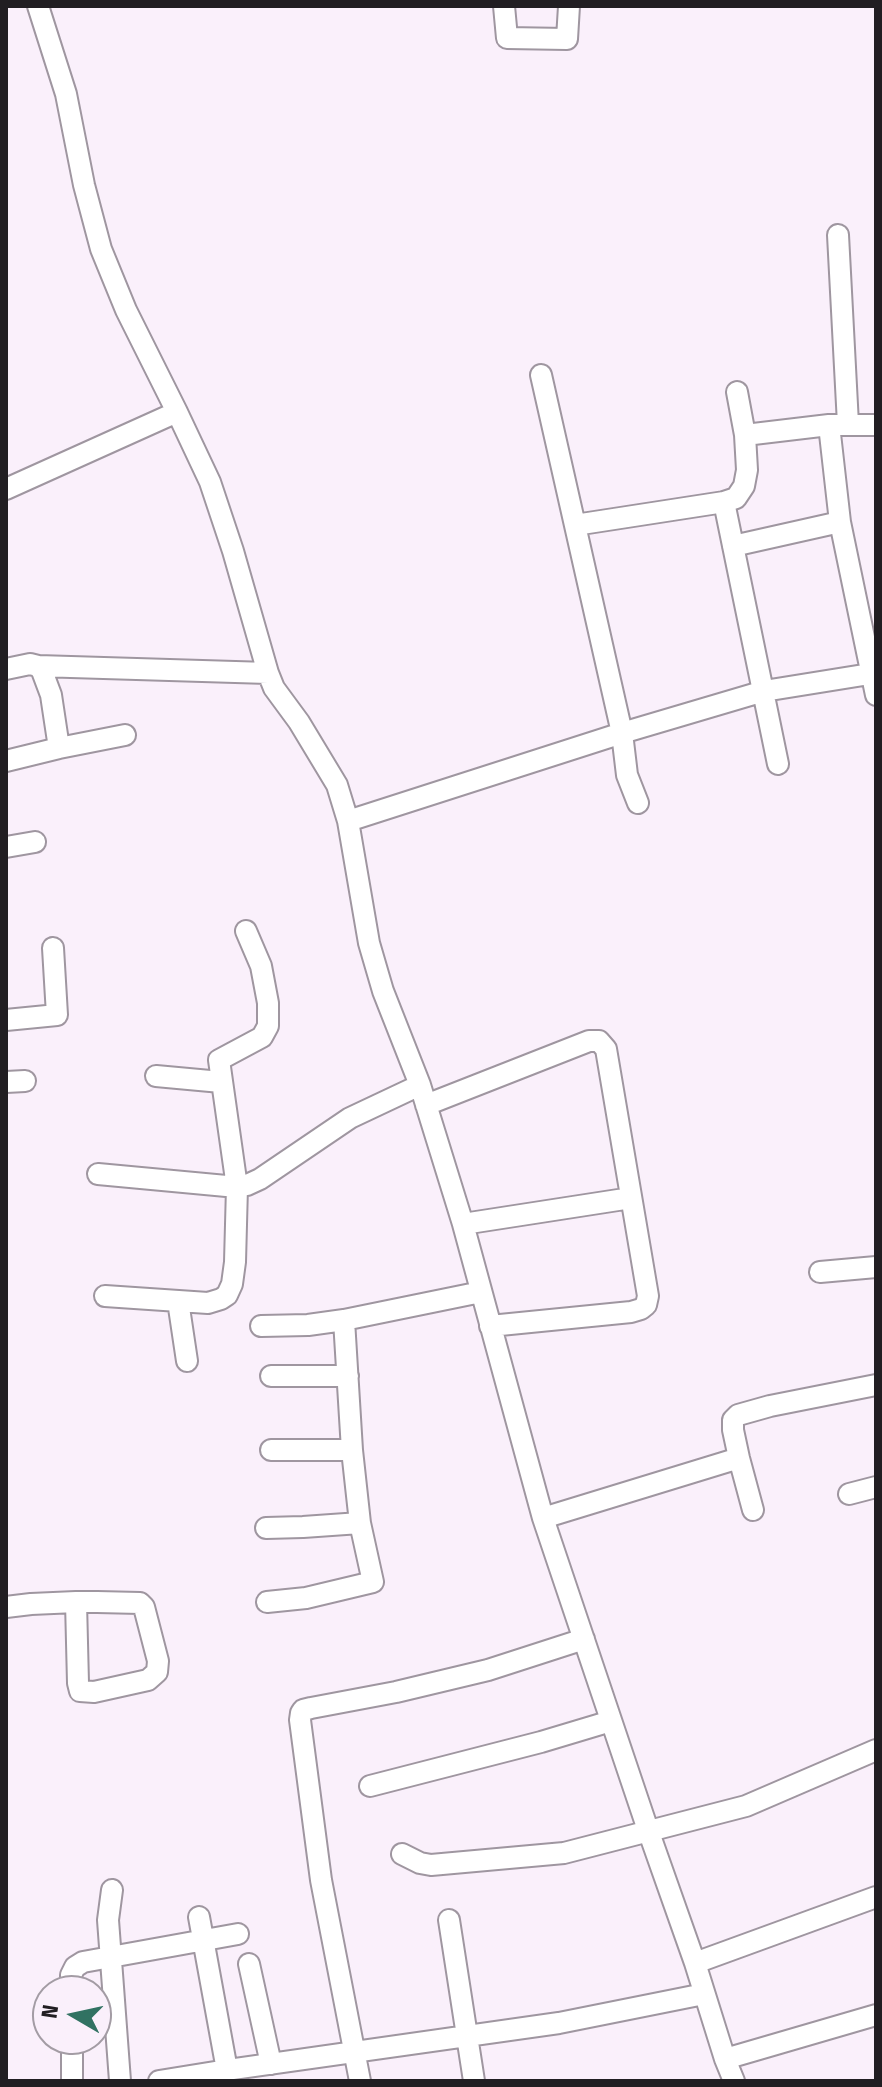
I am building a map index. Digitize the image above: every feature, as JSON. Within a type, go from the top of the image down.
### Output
[{"type":"street","points":[[38,6],[66,94],[84,185],[101,249],[126,310],[210,482],[274,688],[299,722],[337,785],[348,821],[369,943],[383,991],[423,1095],[463,1224],[543,1518],[734,2081]]},
{"type":"street","points":[[504,6],[507,38],[567,39],[569,6]]},
{"type":"street","points":[[838,235],[840,522],[876,695]]},
{"type":"street","points":[[541,375],[622,733],[627,775],[638,803]]},
{"type":"street","points":[[575,525],[736,498],[744,486],[747,470],[745,435],[737,392]]},
{"type":"street","points":[[6,489],[177,412]]},
{"type":"street","points":[[745,435],[839,424],[876,425]]},
{"type":"street","points":[[724,502],[778,764]]},
{"type":"street","points":[[733,546],[840,522]]},
{"type":"street","points":[[6,669],[26,664],[268,673]]},
{"type":"street","points":[[38,666],[51,695],[59,748]]},
{"type":"street","points":[[348,821],[764,691],[873,673]]},
{"type":"street","points":[[6,761],[125,735]]},
{"type":"street","points":[[6,847],[35,842]]},
{"type":"street","points":[[105,1296],[208,1303],[227,1295],[232,1284],[237,1187],[219,1060],[262,1037],[268,1026],[268,1003],[261,966],[246,931]]},
{"type":"street","points":[[6,1020],[57,1015],[53,948]]},
{"type":"street","points":[[98,1174],[237,1187],[247,1185],[350,1118],[589,1041],[599,1041],[606,1049],[648,1296],[646,1305],[631,1312],[490,1326]]},
{"type":"street","points":[[156,1076],[221,1082]]},
{"type":"street","points":[[463,1224],[631,1198]]},
{"type":"street","points":[[820,1272],[876,1267]]},
{"type":"street","points":[[261,1326],[344,1320],[481,1292]]},
{"type":"street","points":[[178,1301],[187,1361]]},
{"type":"street","points":[[267,1602],[306,1598],[382,1580],[360,1523],[344,1320]]},
{"type":"street","points":[[271,1376],[348,1376]]},
{"type":"street","points":[[753,1510],[733,1420],[738,1415],[770,1406],[876,1385]]},
{"type":"street","points":[[271,1450],[352,1450]]},
{"type":"street","points":[[543,1518],[739,1458]]},
{"type":"street","points":[[849,1494],[876,1487]]},
{"type":"street","points":[[266,1528],[360,1523]]},
{"type":"street","points":[[6,1607],[76,1602],[134,1602],[142,1605],[158,1661],[157,1672],[148,1680],[94,1692],[80,1691],[76,1602]]},
{"type":"street","points":[[360,2081],[321,1880],[301,1713],[311,1708],[488,1670],[584,1639]]},
{"type":"street","points":[[370,1786],[611,1721]]},
{"type":"street","points":[[402,1854],[431,1865],[564,1853],[746,1806],[876,1750]]},
{"type":"street","points":[[112,1890],[108,1920],[120,2081]]},
{"type":"street","points":[[695,1963],[876,1897]]},
{"type":"street","points":[[199,1917],[227,2070]]},
{"type":"street","points":[[449,1920],[474,2081]]},
{"type":"street","points":[[71,1975],[75,1967],[83,1962],[238,1934]]},
{"type":"street","points":[[249,1964],[271,2064]]},
{"type":"street","points":[[159,2081],[559,2023],[704,1994]]},
{"type":"street","points":[[725,2059],[876,2015]]},
{"type":"street","points":[[72,2055],[72,2081]]}]
